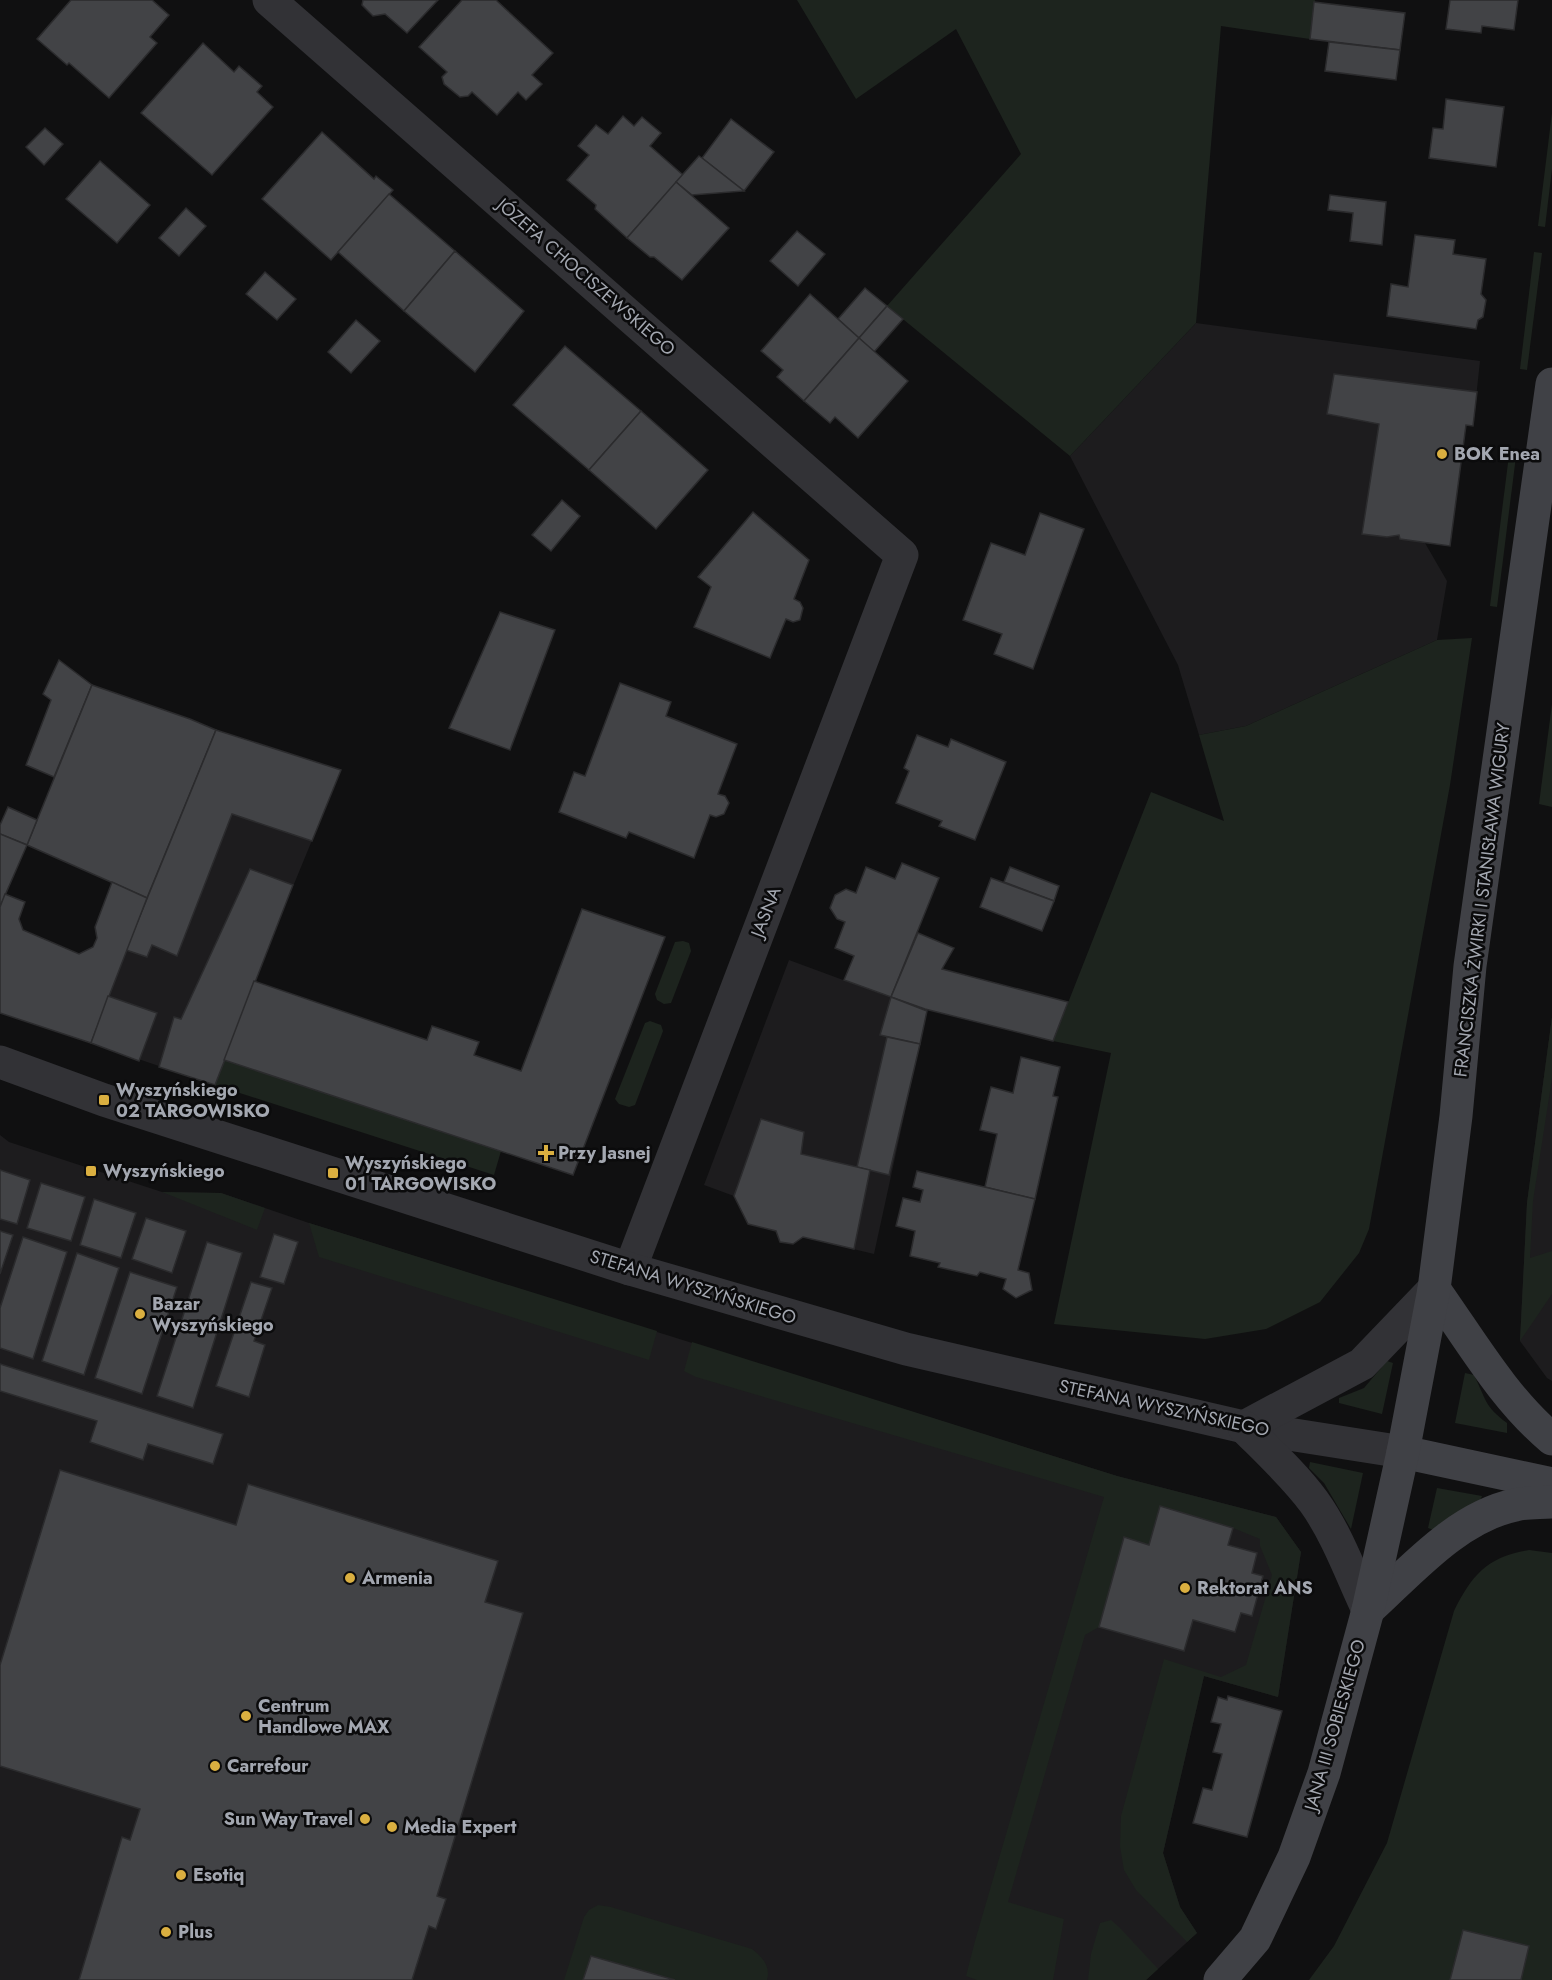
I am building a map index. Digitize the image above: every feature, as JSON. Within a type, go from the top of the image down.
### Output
[{"type":"street","name":"JÓZEFA CHOCISZEWSKIEGO","points":[[270,0],[902,555]]},
{"type":"street","name":"FRANCISZKA ŻWIRKI I STANISŁAWA WIGURY","points":[[1403,1452],[1434,1290],[1456,1116],[1470,966],[1548,440],[1552,384]]},
{"type":"street","name":"JASNA","points":[[630,1269],[902,555]]},
{"type":"street","name":"STEFANA WYSZYŃSKIEGO","points":[[0,1062],[104,1100],[630,1269],[906,1349],[1244,1427],[1403,1452]]},
{"type":"street","points":[[1552,1439],[1520,1410],[1434,1290],[1362,1364],[1244,1427],[1315,1503],[1331,1531],[1368,1610],[1448,1538],[1477,1519],[1515,1505],[1552,1502]]},
{"type":"street","points":[[1403,1452],[1552,1484]]},
{"type":"street","name":"JANA III SOBIESKIEGO","points":[[1220,1980],[1255,1939],[1294,1857],[1324,1773],[1368,1610],[1403,1452]]},
{"type":"shaded area","points":[[797,0],[1315,0],[1310,39],[1221,26],[1196,323],[1070,456],[887,306],[1021,154],[956,29],[856,99]]},
{"type":"shaded area","points":[[1552,113],[1552,169],[1545,227],[1538,226]]},
{"type":"shaded area","points":[[1534,252],[1542,253],[1527,370],[1520,369]]},
{"type":"shaded area","points":[[1196,323],[1480,361],[1473,426],[1466,425],[1450,546],[1425,543],[1447,581],[1437,640],[1246,726],[1199,735],[1178,665],[1070,456]]},
{"type":"shaded area","points":[[1509,455],[1516,456],[1497,607],[1490,606]]},
{"type":"shaded area","points":[[1472,638],[1450,785],[1369,1229],[1359,1253],[1320,1302],[1266,1329],[1205,1339],[1054,1324],[1111,1053],[1053,1041],[1151,792],[1224,821],[1199,735],[1246,726],[1437,640]]},
{"type":"shaded area","points":[[1552,704],[1552,807],[1539,804]]},
{"type":"shaded area","points":[[216,730],[341,770],[254,981],[215,1085],[91,1043],[126,950]]},
{"type":"shaded area","points":[[675,942],[689,943],[691,951],[671,1003],[664,1004],[657,1000],[655,994]]},
{"type":"shaded area","points":[[789,960],[927,1011],[874,1254],[803,1237],[793,1244],[780,1242],[776,1231],[748,1224],[734,1196],[704,1185]]},
{"type":"shaded area","points":[[1552,1017],[1552,1381],[1547,1378],[1520,1341],[1527,1203]]},
{"type":"shaded area","points":[[1552,1017],[1552,1078],[1533,1201],[1530,1258],[1552,1251],[1552,1294],[1520,1341],[1527,1203]]},
{"type":"shaded area","points":[[650,1021],[661,1025],[663,1031],[635,1105],[629,1107],[619,1104],[615,1099],[645,1023]]},
{"type":"shaded area","points":[[224,1060],[501,1151],[494,1175],[215,1085]]},
{"type":"shaded area","name":"Centrum Handlowe MAX","points":[[0,1135],[9,1142],[162,1192],[221,1193],[309,1223],[1117,1476],[1276,1517],[1301,1552],[1278,1697],[1204,1676],[1163,1853],[1180,1907],[1197,1933],[1146,1980],[0,1980]]},
{"type":"shaded area","points":[[162,1192],[221,1193],[265,1208],[257,1230]]},
{"type":"shaded area","points":[[309,1223],[657,1331],[649,1360],[319,1257]]},
{"type":"shaded area","points":[[692,1342],[1117,1476],[1276,1517],[1301,1552],[1278,1697],[1204,1676],[1163,1853],[1180,1907],[1197,1933],[1187,1942],[1136,1890],[1124,1870],[1120,1846],[1121,1816],[1164,1659],[1221,1677],[1246,1665],[1272,1575],[1260,1546],[1260,1539],[1233,1528],[1160,1506],[1149,1545],[1124,1538],[1099,1627],[1085,1635],[1008,1902],[1064,1919],[1053,1980],[977,1980],[966,1976],[975,1941],[1104,1497],[696,1377],[684,1371]]},
{"type":"shaded area","points":[[1387,1361],[1393,1363],[1382,1414],[1339,1403],[1339,1398],[1364,1388]]},
{"type":"shaded area","points":[[1465,1373],[1474,1375],[1490,1407],[1507,1423],[1507,1433],[1455,1423]]},
{"type":"shaded area","points":[[1310,1462],[1363,1473],[1351,1529],[1324,1483],[1309,1468]]},
{"type":"shaded area","points":[[1437,1488],[1482,1496],[1480,1501],[1434,1530],[1428,1528]]},
{"type":"shaded area","points":[[1529,1550],[1552,1553],[1552,1980],[1309,1980],[1334,1946],[1387,1843],[1454,1611],[1467,1587],[1482,1570],[1502,1557]]},
{"type":"shaded area","points":[[598,1905],[752,1949],[767,1966],[767,1980],[675,1980],[591,1956],[583,1980],[564,1980],[584,1917],[589,1910]]},
{"type":"shaded area","points":[[1111,1920],[1158,1969],[1146,1980],[1088,1980],[1091,1954],[1100,1923]]},
{"type":"building","points":[[71,0],[152,0],[169,15],[150,37],[157,43],[109,98],[37,39]]},
{"type":"building","points":[[363,0],[438,0],[407,33],[385,14],[373,16],[362,5]]},
{"type":"building","points":[[462,0],[496,0],[553,53],[532,75],[542,84],[526,100],[518,92],[497,115],[472,92],[468,96],[460,97],[444,84],[442,77],[447,72],[419,47]]},
{"type":"building","points":[[1450,0],[1518,0],[1514,30],[1482,26],[1481,33],[1446,29]]},
{"type":"building","points":[[1314,2],[1405,13],[1400,50],[1310,39]]},
{"type":"building","points":[[1329,42],[1400,50],[1396,80],[1325,71]]},
{"type":"building","points":[[203,43],[234,72],[239,66],[262,86],[257,92],[273,107],[212,175],[141,113]]},
{"type":"building","points":[[1446,99],[1504,107],[1496,167],[1429,158],[1433,128],[1443,129]]},
{"type":"building","points":[[623,116],[634,126],[642,117],[661,133],[650,146],[683,175],[627,238],[595,209],[596,205],[567,180],[589,155],[578,146],[596,125],[608,134]]},
{"type":"building","points":[[731,119],[774,152],[744,191],[702,158]]},
{"type":"building","points":[[45,128],[63,144],[44,165],[26,147]]},
{"type":"building","points":[[322,132],[374,179],[376,176],[393,190],[331,260],[262,199]]},
{"type":"building","points":[[699,156],[744,191],[692,195],[676,182]]},
{"type":"building","points":[[100,161],[150,205],[117,243],[66,199]]},
{"type":"building","points":[[676,182],[729,228],[682,280],[627,238]]},
{"type":"building","points":[[389,194],[455,251],[404,311],[338,252]]},
{"type":"building","points":[[1330,195],[1386,202],[1382,245],[1350,241],[1353,213],[1328,210]]},
{"type":"building","points":[[186,208],[206,226],[179,256],[159,238]]},
{"type":"building","points":[[797,231],[825,254],[798,286],[770,261]]},
{"type":"building","points":[[1415,235],[1455,240],[1453,254],[1486,259],[1481,294],[1486,300],[1483,317],[1478,320],[1476,329],[1387,316],[1391,284],[1408,287]]},
{"type":"building","points":[[455,251],[524,311],[475,372],[404,311]]},
{"type":"building","points":[[265,272],[296,299],[277,320],[246,294]]},
{"type":"building","points":[[865,288],[887,306],[859,338],[838,319]]},
{"type":"building","points":[[810,294],[859,338],[804,401],[777,377],[783,370],[761,351]]},
{"type":"building","points":[[887,306],[903,319],[874,352],[859,338]]},
{"type":"building","points":[[356,320],[380,341],[351,373],[328,352]]},
{"type":"building","points":[[859,338],[908,381],[858,438],[835,417],[830,423],[804,401]]},
{"type":"building","points":[[565,346],[641,411],[589,470],[513,405]]},
{"type":"building","points":[[1334,374],[1477,392],[1473,426],[1466,425],[1450,546],[1400,539],[1399,535],[1387,537],[1362,534],[1379,424],[1327,414]]},
{"type":"building","points":[[641,411],[708,470],[656,529],[589,470]]},
{"type":"building","points":[[562,500],[580,516],[551,551],[532,535]]},
{"type":"building","points":[[753,512],[809,560],[794,599],[800,602],[803,608],[800,620],[793,622],[786,619],[770,658],[694,627],[711,587],[698,577]]},
{"type":"building","points":[[1040,513],[1084,529],[1033,669],[994,654],[1002,634],[963,620],[991,543],[1025,555]]},
{"type":"building","points":[[500,612],[555,630],[510,750],[449,728]]},
{"type":"building","points":[[59,660],[92,685],[54,777],[26,765],[51,700],[43,694]]},
{"type":"building","points":[[620,683],[671,702],[666,716],[737,744],[718,794],[725,796],[729,803],[724,814],[716,817],[710,815],[694,858],[629,832],[626,838],[559,812],[574,772],[585,776]]},
{"type":"building","points":[[92,685],[216,730],[147,898],[27,845]]},
{"type":"building","points":[[216,730],[341,770],[312,841],[232,814],[177,956],[152,945],[147,957],[126,950]]},
{"type":"building","points":[[917,735],[948,747],[951,739],[1006,762],[975,840],[939,826],[942,821],[896,803],[909,771],[904,768]]},
{"type":"building","points":[[8,807],[37,820],[27,845],[0,834],[0,825]]},
{"type":"building","points":[[0,834],[27,845],[0,907]]},
{"type":"building","points":[[902,863],[939,878],[891,997],[844,980],[854,956],[835,948],[845,922],[837,919],[830,908],[835,895],[846,889],[856,893],[866,867],[895,879]]},
{"type":"building","points":[[1010,867],[1059,886],[1054,901],[1004,882]]},
{"type":"building","points":[[250,869],[293,885],[215,1085],[159,1067],[174,1017],[181,1019]]},
{"type":"building","points":[[991,878],[1054,901],[1042,931],[980,907]]},
{"type":"building","points":[[112,882],[147,898],[91,1043],[0,1013],[0,907],[5,894],[25,902],[19,919],[23,930],[79,954],[93,947],[97,938],[95,927]]},
{"type":"building","points":[[582,909],[665,937],[573,1175],[224,1060],[254,981],[427,1040],[432,1026],[479,1042],[474,1055],[521,1071]]},
{"type":"building","points":[[918,933],[954,948],[942,969],[1068,1002],[1053,1041],[925,1009],[891,997]]},
{"type":"building","points":[[108,996],[157,1013],[139,1061],[91,1043]]},
{"type":"building","points":[[891,997],[927,1011],[920,1044],[880,1035]]},
{"type":"building","points":[[887,1037],[920,1044],[889,1175],[857,1167]]},
{"type":"building","points":[[1021,1057],[1060,1067],[1053,1096],[1058,1097],[1035,1199],[985,1187],[997,1134],[980,1130],[991,1087],[1013,1093]]},
{"type":"building","points":[[761,1119],[804,1132],[801,1154],[870,1170],[854,1249],[803,1237],[793,1244],[780,1242],[776,1231],[748,1224],[734,1196]]},
{"type":"building","points":[[0,1170],[30,1180],[17,1224],[0,1219]]},
{"type":"building","points":[[917,1171],[1035,1199],[1018,1270],[1029,1273],[1032,1290],[1016,1298],[1003,1289],[1006,1279],[980,1272],[977,1276],[938,1267],[940,1263],[910,1256],[915,1231],[896,1226],[903,1198],[920,1202],[923,1190],[913,1187]]},
{"type":"building","points":[[41,1183],[85,1197],[71,1241],[27,1228]]},
{"type":"building","points":[[94,1199],[136,1213],[121,1258],[80,1245]]},
{"type":"building","points":[[146,1218],[186,1231],[172,1273],[132,1259]]},
{"type":"building","points":[[0,1231],[13,1235],[0,1274]]},
{"type":"building","points":[[274,1234],[298,1242],[284,1284],[260,1277]]},
{"type":"building","points":[[23,1237],[67,1252],[33,1359],[0,1348],[0,1308]]},
{"type":"building","points":[[207,1242],[242,1253],[193,1408],[157,1396]]},
{"type":"building","points":[[77,1253],[119,1268],[84,1375],[42,1361]]},
{"type":"building","points":[[130,1272],[177,1287],[142,1394],[95,1378]]},
{"type":"building","points":[[251,1282],[272,1288],[254,1341],[265,1345],[249,1397],[216,1386]]},
{"type":"building","points":[[0,1364],[223,1434],[213,1464],[148,1444],[143,1460],[90,1442],[97,1421],[0,1391]]},
{"type":"building","name":"Centrum Handlowe MAX","points":[[60,1470],[236,1525],[248,1484],[498,1561],[485,1602],[523,1613],[437,1896],[446,1899],[436,1929],[429,1926],[412,1980],[79,1980],[122,1837],[130,1840],[140,1809],[0,1766],[0,1665]]},
{"type":"building","name":"Rektorat ANS","points":[[1160,1506],[1233,1528],[1228,1545],[1257,1553],[1252,1573],[1263,1576],[1252,1616],[1241,1613],[1235,1632],[1193,1620],[1184,1651],[1099,1627],[1124,1537],[1149,1545]]},
{"type":"building","points":[[1228,1696],[1282,1711],[1247,1837],[1193,1823],[1203,1788],[1212,1790],[1222,1754],[1213,1752],[1221,1724],[1211,1722],[1218,1697],[1227,1700]]},
{"type":"building","points":[[1463,1930],[1529,1946],[1521,1980],[1450,1980]]},
{"type":"building","points":[[591,1956],[675,1980],[583,1980]]},
{"type":"place","name":"BOK Enea","points":[[1442,454]]},
{"type":"place","name":"Wyszyńskiego 02 TARGOWISKO","points":[[104,1100]]},
{"type":"place","name":"Przy Jasnej","points":[[546,1153]]},
{"type":"place","name":"Wyszyńskiego","points":[[91,1171]]},
{"type":"place","name":"Wyszyńskiego 01 TARGOWISKO","points":[[333,1173]]},
{"type":"place","name":"Bazar Wyszyńskiego","points":[[140,1314]]},
{"type":"place","name":"Armenia","points":[[350,1578]]},
{"type":"place","name":"Rektorat ANS","points":[[1185,1588]]},
{"type":"place","name":"Centrum Handlowe MAX","points":[[246,1716]]},
{"type":"place","name":"Carrefour","points":[[215,1766]]},
{"type":"place","name":"Sun Way Travel","points":[[365,1819]]},
{"type":"place","name":"Media Expert","points":[[392,1827]]},
{"type":"place","name":"Esotiq","points":[[181,1875]]},
{"type":"place","name":"Plus","points":[[166,1932]]}]
